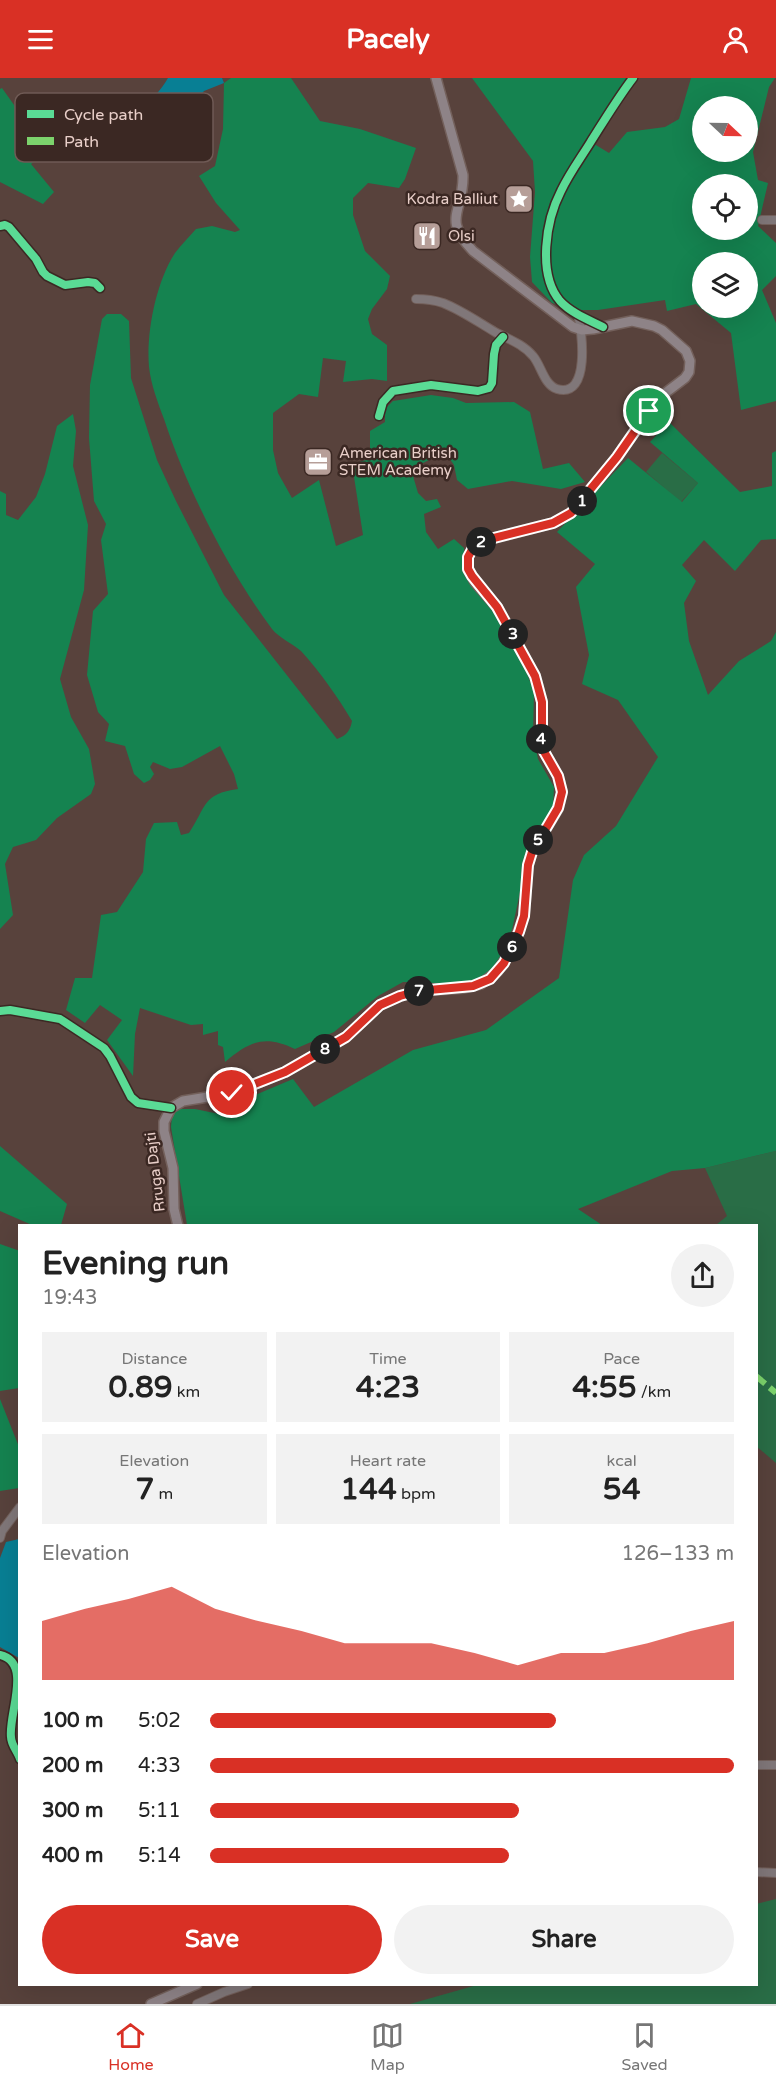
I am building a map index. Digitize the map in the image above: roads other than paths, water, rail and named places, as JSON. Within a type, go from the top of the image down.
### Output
[{"type":"main road","points":[[171,1108],[183,1101],[232,1093],[285,1072],[346,1037],[380,1005],[418,991],[481,984],[490,979],[504,963],[524,916],[528,865],[532,852],[555,815],[562,792],[558,776],[542,748],[542,702],[535,676],[509,625],[472,576],[467,562],[474,546],[479,543],[553,523],[571,513],[617,457],[649,411],[689,372],[690,361],[686,351],[662,330],[645,323],[632,321],[582,330],[573,327],[473,251],[458,232],[455,221],[463,175],[436,78]]},
{"type":"main road","name":"Rruga Dajti","points":[[171,1108],[164,1122],[164,1131],[173,1168],[174,1209],[178,1224]]},
{"type":"main road","points":[[151,2004],[192,1986]]},
{"type":"street","points":[[603,327],[578,314],[561,301],[549,283],[546,259],[549,226],[560,192],[613,104],[633,78]]},
{"type":"street","points":[[762,220],[776,220]]},
{"type":"street","points":[[0,226],[9,227],[47,276],[65,285],[88,282],[95,283],[100,288]]},
{"type":"street","points":[[416,298],[444,303],[519,344],[533,355],[548,383],[556,389],[575,383],[581,375],[582,330],[578,314]]},
{"type":"street","points":[[379,416],[383,402],[393,391],[431,385],[477,391],[489,388],[492,383],[496,345],[503,337]]},
{"type":"street","points":[[0,1011],[10,1010],[60,1019],[104,1048],[130,1097],[138,1103],[171,1108]]},
{"type":"street","points":[[0,1538],[18,1510]]},
{"type":"street","points":[[0,1655],[9,1658],[16,1670],[17,1684],[10,1738],[18,1755]]},
{"type":"street","points":[[758,1766],[776,1766]]},
{"type":"street","points":[[758,1872],[776,1873]]},
{"type":"street","points":[[197,2004],[243,1986]]},
{"type":"water","points":[[168,78],[222,78],[224,83],[202,93],[158,93]]},
{"type":"water","points":[[18,1539],[18,1657],[0,1647],[0,1558],[6,1542]]},
{"type":"place","name":"Kodra Balliut","points":[[519,199]]},
{"type":"place","name":"Olsi","points":[[427,236]]},
{"type":"place","name":"American British STEM Academy","points":[[318,462]]}]
